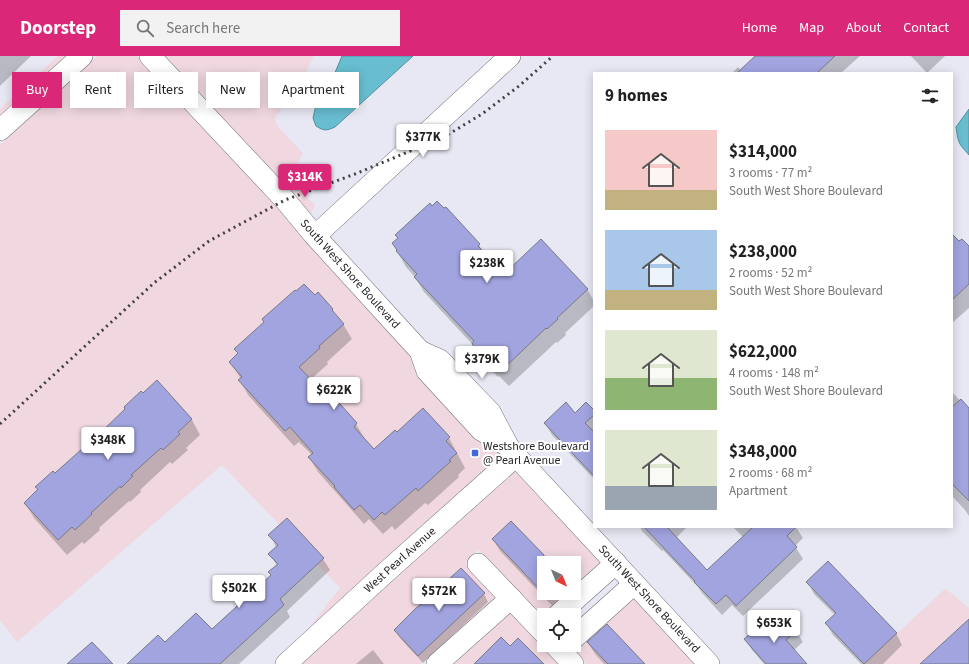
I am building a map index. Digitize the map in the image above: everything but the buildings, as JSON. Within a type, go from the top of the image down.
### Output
[{"type":"street","points":[[0,130],[82,56]]},
{"type":"street","name":"South West Shore Boulevard","points":[[150,56],[280,194],[315,236],[420,351],[427,371],[481,430],[512,451],[709,664]]},
{"type":"street","points":[[315,236],[510,56]]},
{"type":"street","name":"West Pearl Avenue","points":[[286,664],[385,573],[512,451]]},
{"type":"street","points":[[566,608],[616,563]]},
{"type":"street","points":[[478,564],[537,624]]},
{"type":"street","points":[[581,635],[634,584]]},
{"type":"street","points":[[437,664],[511,598]]},
{"type":"shaded area","points":[[58,56],[66,56],[48,72],[40,72]]},
{"type":"shaded area","points":[[97,56],[137,56],[152,72],[134,72],[134,108],[186,108],[253,178],[409,353],[408,356],[413,358],[502,455],[308,629],[340,588],[222,465],[17,642],[0,620],[0,145],[40,108],[62,108],[62,88],[70,81],[70,108],[126,108],[126,72],[80,72]]},
{"type":"shaded area","points":[[162,56],[314,56],[306,72],[268,72],[268,108],[282,108],[275,120],[278,127],[303,153],[290,182],[315,205],[310,215],[210,108],[260,108],[260,72],[206,72],[206,103],[198,95],[198,72],[177,72]]},
{"type":"shaded area","points":[[12,98],[12,105],[0,116],[0,109]]},
{"type":"shaded area","points":[[516,470],[602,562],[581,581],[581,556],[537,556],[537,600],[559,600],[550,608],[537,608],[537,612],[478,550],[465,562],[497,596],[421,664],[301,664]]},
{"type":"shaded area","points":[[945,589],[969,608],[969,664],[864,664]]},
{"type":"shaded area","points":[[635,598],[696,664],[586,664],[575,652],[581,652],[581,647]]},
{"type":"shaded area","points":[[511,611],[537,639],[537,652],[550,652],[561,664],[452,664]]},
{"type":"water","points":[[342,56],[413,56],[359,105],[359,72],[335,72]]},
{"type":"water","points":[[315,108],[356,108],[335,127],[327,130],[323,130],[316,126],[313,118]]},
{"type":"water","points":[[969,109],[969,155],[959,142],[956,127]]},
{"type":"railway","points":[[0,424],[154,283],[209,241],[285,200],[355,174],[444,137],[482,114],[519,86],[553,56]]},
{"type":"place","name":"Westshore Boulevard @ Pearl Avenue","points":[[475,453]]}]
